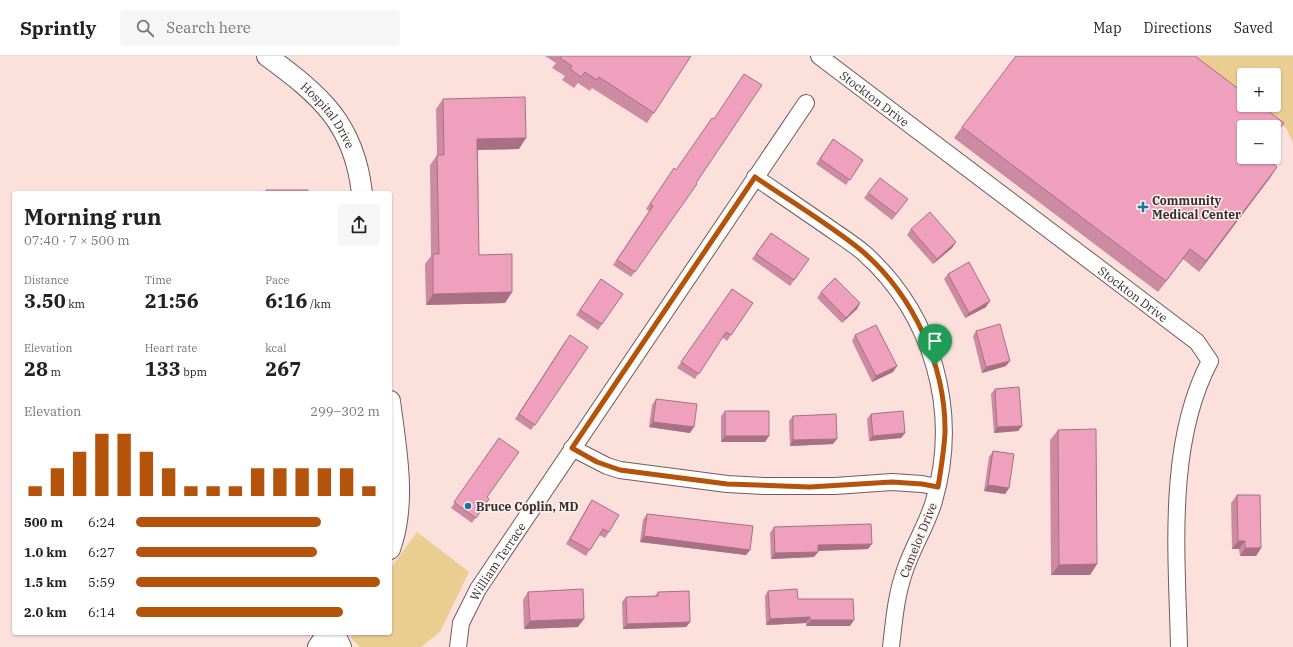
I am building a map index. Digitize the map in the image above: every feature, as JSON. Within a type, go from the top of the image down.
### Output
[{"type":"main road","points":[[334,635],[340,647]]},
{"type":"street","name":"Hospital Drive","points":[[267,56],[306,85],[334,114],[348,140],[356,162],[362,191]]},
{"type":"street","name":"Stockton Drive","points":[[819,56],[1197,342],[1210,361],[1202,377],[1191,408],[1182,462],[1177,537],[1179,647]]},
{"type":"street","name":"William Terrace","points":[[458,647],[461,623],[470,603],[572,448],[806,103]]},
{"type":"street","name":"Camelot Drive","points":[[755,177],[863,252],[895,286],[918,323],[930,350],[942,397],[945,432],[942,461],[938,487],[929,516],[902,580],[897,602],[891,647]]},
{"type":"street","points":[[392,417],[399,471],[397,522],[392,541]]},
{"type":"street","points":[[572,448],[597,462],[620,470],[727,484],[810,487],[892,482],[922,484],[938,487]]},
{"type":"street","points":[[318,647],[327,635]]},
{"type":"shaded area","points":[[1190,56],[1293,56],[1293,143],[1286,128],[1281,124],[1281,120],[1275,120],[1264,112],[1281,112],[1281,68],[1237,68],[1237,92]]},
{"type":"shaded area","points":[[417,532],[469,572],[440,632],[421,647],[360,647],[351,638],[352,635],[392,635],[392,566]]},
{"type":"building","points":[[561,56],[691,56],[654,113],[599,77],[597,80],[585,72],[581,77],[570,69],[572,66],[560,58]]},
{"type":"building","points":[[1016,56],[1195,56],[1237,88],[1237,112],[1269,112],[1280,120],[1237,120],[1237,164],[1273,164],[1277,167],[1206,261],[1190,249],[1166,281],[962,127]]},
{"type":"building","points":[[744,74],[762,85],[696,183],[697,184],[635,272],[617,260],[653,206],[650,204],[674,168],[676,170],[712,118],[714,119]]},
{"type":"building","points":[[525,97],[526,138],[477,139],[479,255],[512,254],[512,292],[433,294],[433,254],[439,254],[437,155],[444,155],[443,99]]},
{"type":"building","points":[[833,139],[863,160],[850,180],[820,159]]},
{"type":"building","points":[[880,178],[908,199],[896,214],[868,193]]},
{"type":"building","points":[[266,190],[308,190],[308,191]]},
{"type":"building","points":[[930,212],[956,242],[937,259],[911,229]]},
{"type":"building","points":[[771,233],[809,259],[794,280],[756,254]]},
{"type":"building","points":[[969,262],[990,301],[969,313],[948,274]]},
{"type":"building","points":[[835,278],[860,303],[846,318],[821,292]]},
{"type":"building","points":[[601,279],[623,294],[602,324],[580,310]]},
{"type":"building","points":[[732,289],[753,303],[731,335],[726,332],[699,374],[681,362]]},
{"type":"building","points":[[1000,324],[1010,361],[986,367],[976,331]]},
{"type":"building","points":[[876,325],[897,366],[876,376],[855,335]]},
{"type":"building","points":[[570,335],[588,347],[535,425],[519,414]]},
{"type":"building","points":[[1019,387],[1022,426],[997,427],[995,389]]},
{"type":"building","points":[[656,399],[697,404],[694,427],[653,422]]},
{"type":"building","points":[[725,411],[769,411],[769,436],[725,436]]},
{"type":"building","points":[[903,411],[905,433],[873,436],[871,414]]},
{"type":"building","points":[[836,414],[837,439],[793,440],[793,416]]},
{"type":"building","points":[[1096,429],[1097,564],[1059,565],[1058,430]]},
{"type":"building","points":[[499,438],[519,452],[487,497],[489,499],[476,518],[454,502]]},
{"type":"building","points":[[993,451],[1014,454],[1009,488],[988,485]]},
{"type":"building","points":[[1237,495],[1260,495],[1261,548],[1245,548],[1245,541],[1238,541]]},
{"type":"building","points":[[592,500],[619,515],[609,532],[603,529],[590,550],[570,539]]},
{"type":"building","points":[[647,514],[753,526],[750,550],[644,536]]},
{"type":"building","points":[[871,524],[872,544],[818,545],[818,552],[775,553],[774,527]]},
{"type":"building","points":[[583,589],[584,619],[530,621],[528,592]]},
{"type":"building","points":[[797,589],[798,599],[853,599],[854,620],[810,620],[810,617],[770,619],[768,591]]},
{"type":"building","points":[[689,591],[690,622],[627,624],[626,597],[658,596],[658,592]]},
{"type":"place","name":"Community Medical Center","points":[[1143,207]]},
{"type":"place","name":"Bruce Coplin, MD","points":[[468,506]]},
{"type":"route","points":[[755,177],[852,243],[875,263],[895,286],[918,323],[935,365],[942,397],[945,432],[938,487],[922,484],[892,482],[810,487],[727,484],[639,474],[620,470],[597,462],[572,448],[755,177]]}]
